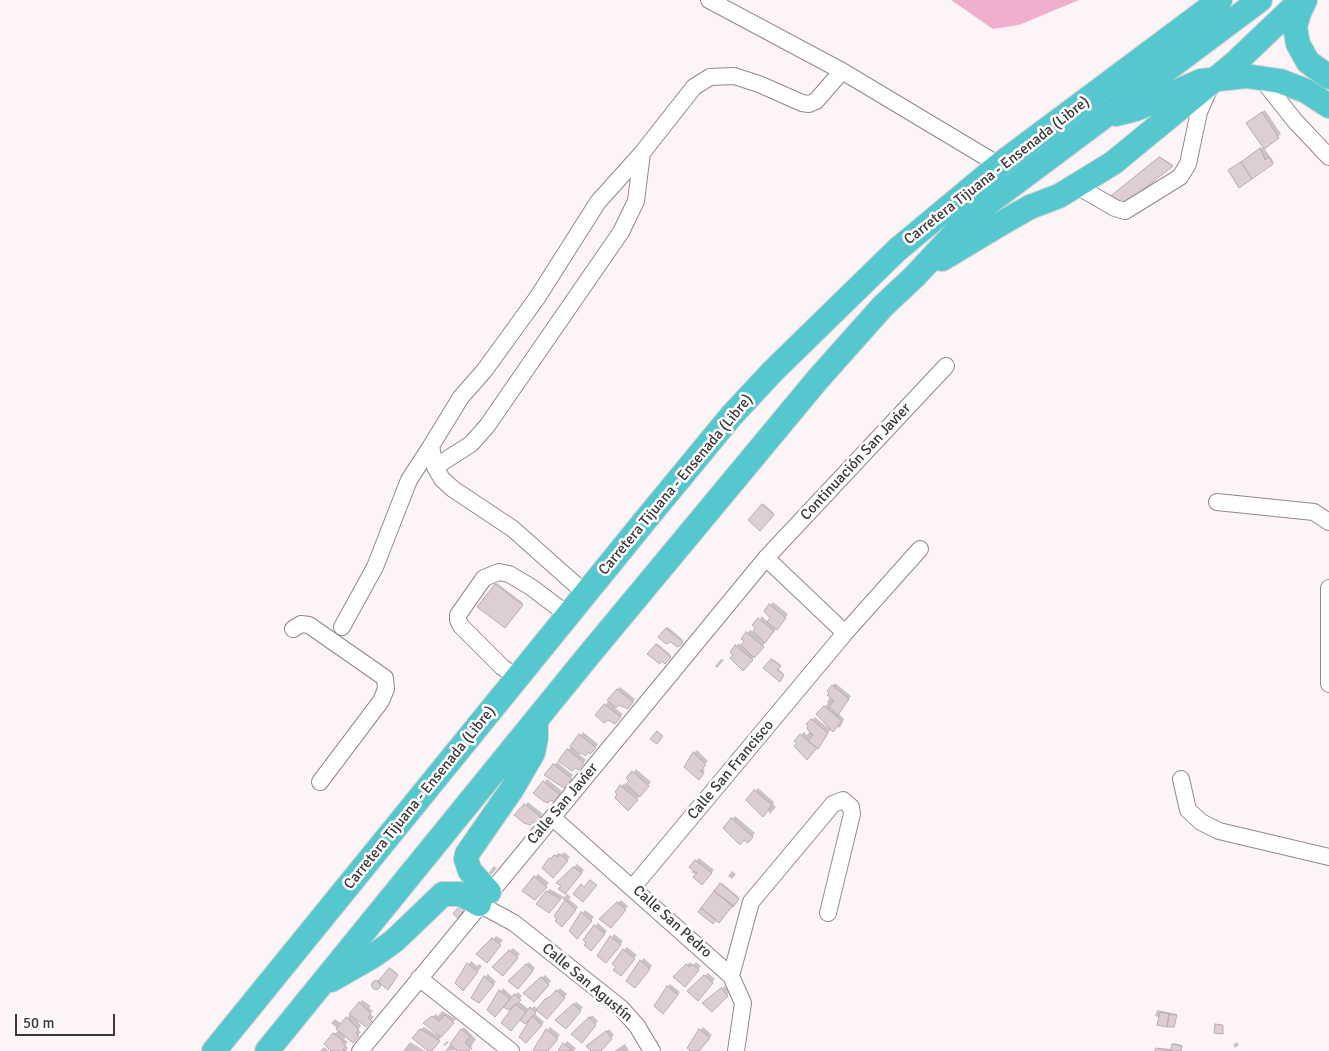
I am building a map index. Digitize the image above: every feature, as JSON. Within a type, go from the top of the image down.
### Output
[{"type":"highway","name":"Carretera Tijuana - Ensenada (Libre)","points":[[214,1051],[585,593],[732,415],[773,371],[897,250],[999,165],[1220,0]]},
{"type":"highway","name":"Carretera Tijuana - Ensenada (Libre)","points":[[267,1051],[536,723],[588,656],[818,379],[883,306],[914,277],[971,216],[1260,0]]},
{"type":"highway","points":[[914,277],[1002,223],[1076,186],[1114,163],[1214,79],[1301,0]]},
{"type":"highway","points":[[1305,0],[1298,13],[1295,27],[1298,44],[1308,62],[1329,77]]},
{"type":"highway","points":[[1100,118],[1136,109],[1183,87],[1214,79],[1246,76],[1280,81],[1306,91],[1329,106]]},
{"type":"highway","points":[[484,898],[470,871],[466,859],[467,854],[512,789],[533,753],[536,723]]},
{"type":"highway","points":[[319,987],[387,946],[443,894],[461,894],[484,898]]},
{"type":"street","points":[[709,0],[842,71],[999,165]]},
{"type":"street","points":[[342,627],[375,567],[409,480],[461,398],[484,371],[527,312],[598,202],[642,153],[694,87],[710,77],[734,76],[759,84],[802,103],[810,104],[816,101],[842,71]]},
{"type":"street","points":[[1260,77],[1295,121],[1329,157]]},
{"type":"street","points":[[1076,186],[1115,208],[1125,211],[1180,177],[1188,164],[1199,112],[1214,79]]},
{"type":"street","points":[[435,468],[471,444],[487,426],[621,232],[636,201],[642,153]]},
{"type":"street","name":"Continuación San Javier","points":[[766,558],[946,366]]},
{"type":"street","points":[[431,446],[435,468],[453,489],[513,529],[585,593]]},
{"type":"street","points":[[1217,502],[1314,512],[1329,522]]},
{"type":"street","name":"Calle San Francisco","points":[[633,887],[828,652],[920,549]]},
{"type":"street","points":[[766,558],[845,633]]},
{"type":"street","name":"Calle San Javier","points":[[360,1051],[484,898],[766,558]]},
{"type":"street","points":[[518,678],[502,667],[461,626],[458,620],[458,615],[484,578],[499,572],[509,574],[531,587],[568,615]]},
{"type":"street","points":[[1329,588],[1329,684]]},
{"type":"street","points":[[293,629],[301,624],[309,625],[385,678],[386,688],[381,701],[320,782]]},
{"type":"street","points":[[1180,779],[1188,810],[1201,822],[1219,831],[1329,857]]},
{"type":"street","points":[[731,976],[751,902],[832,804],[843,800],[851,807],[852,814],[828,913]]},
{"type":"street","name":"Calle San Pedro","points":[[552,818],[633,887],[731,976],[743,1004],[736,1051]]},
{"type":"street","name":"Calle San Agustín","points":[[484,898],[621,1008],[637,1026],[652,1051]]},
{"type":"street","points":[[419,978],[503,1049]]},
{"type":"shaded area","points":[[951,0],[1079,0],[1019,25],[993,29]]},
{"type":"building","points":[[1262,112],[1279,138],[1264,149],[1246,123]]},
{"type":"building","points":[[1260,148],[1265,160],[1269,157],[1273,164],[1252,179],[1241,162]]},
{"type":"building","points":[[1159,157],[1173,166],[1120,208],[1107,199]]},
{"type":"building","points":[[1241,162],[1252,179],[1239,188],[1228,170]]},
{"type":"building","points":[[762,504],[774,515],[760,531],[748,520]]},
{"type":"building","points":[[495,584],[523,605],[505,628],[477,607]]},
{"type":"building","points":[[769,604],[786,618],[777,630],[767,622],[770,618],[764,611]]},
{"type":"building","points":[[758,618],[774,631],[765,643],[753,631],[755,627],[752,625]]},
{"type":"building","points":[[666,628],[683,642],[681,645],[677,647],[671,642],[666,644],[658,637]]},
{"type":"building","points":[[746,632],[764,647],[754,658],[741,645],[744,641],[741,639]]},
{"type":"building","points":[[656,644],[671,657],[665,664],[662,661],[660,664],[647,654]]},
{"type":"building","points":[[735,645],[753,660],[743,671],[730,658],[733,655],[730,652]]},
{"type":"building","points":[[771,659],[781,666],[777,670],[784,675],[780,682],[763,668]]},
{"type":"building","points":[[832,685],[849,699],[838,715],[829,707],[834,701],[827,695],[829,693],[827,691]]},
{"type":"building","points":[[617,689],[633,702],[628,709],[619,705],[616,708],[607,700]]},
{"type":"building","points":[[604,704],[621,717],[615,724],[608,720],[604,723],[595,715]]},
{"type":"building","points":[[824,706],[842,721],[833,732],[816,714]]},
{"type":"building","points":[[811,719],[828,733],[818,749],[808,741],[813,735],[807,729],[808,726],[806,724]]},
{"type":"building","points":[[657,731],[663,736],[657,744],[650,739]]},
{"type":"building","points":[[579,734],[596,748],[590,754],[588,752],[585,756],[581,753],[579,754],[570,746]]},
{"type":"building","points":[[800,734],[817,748],[807,760],[794,746],[797,743],[794,741]]},
{"type":"building","points":[[567,749],[584,763],[578,770],[576,768],[572,771],[558,761]]},
{"type":"building","points":[[693,752],[706,765],[700,771],[704,773],[699,780],[684,767]]},
{"type":"building","points":[[553,764],[572,779],[564,788],[544,775]]},
{"type":"building","points":[[632,771],[649,786],[640,797],[626,784],[629,781],[626,778]]},
{"type":"building","points":[[543,781],[560,795],[554,802],[551,800],[548,803],[543,801],[533,793]]},
{"type":"building","points":[[620,785],[638,800],[628,811],[615,798],[617,794],[615,792]]},
{"type":"building","points":[[754,790],[772,805],[763,817],[746,800]]},
{"type":"building","points":[[524,804],[541,817],[535,824],[532,822],[530,825],[524,823],[514,815]]},
{"type":"building","points":[[731,818],[753,837],[748,843],[744,840],[740,845],[723,828]]},
{"type":"building","points":[[560,854],[568,861],[553,878],[542,868],[549,858],[551,859],[554,855],[558,857]]},
{"type":"building","points":[[695,860],[712,873],[702,885],[693,877],[697,873],[689,867]]},
{"type":"building","points":[[573,867],[582,873],[565,894],[558,889],[561,886],[556,883]]},
{"type":"building","points":[[534,876],[547,887],[535,900],[522,891]]},
{"type":"building","points":[[590,880],[597,885],[583,902],[573,894],[581,884],[584,887]]},
{"type":"building","points":[[720,883],[739,899],[733,907],[714,891]]},
{"type":"building","points":[[546,891],[561,899],[549,913],[536,904]]},
{"type":"building","points":[[714,891],[733,905],[719,923],[701,908]]},
{"type":"building","points":[[565,900],[576,910],[562,927],[555,921],[557,919],[554,916]]},
{"type":"building","points":[[617,902],[626,910],[611,928],[599,919]]},
{"type":"building","points":[[460,905],[465,909],[458,918],[453,914]]},
{"type":"building","points":[[701,908],[716,920],[713,924],[698,912]]},
{"type":"building","points":[[581,912],[592,921],[577,939],[569,931]]},
{"type":"building","points":[[594,925],[605,934],[591,951],[584,945],[586,943],[583,940]]},
{"type":"building","points":[[610,936],[621,945],[606,963],[597,956]]},
{"type":"building","points":[[492,938],[501,945],[487,963],[476,954]]},
{"type":"building","points":[[623,949],[635,959],[621,976],[613,970],[616,967],[612,964]]},
{"type":"building","points":[[509,950],[518,958],[503,976],[492,967]]},
{"type":"building","points":[[640,960],[650,969],[635,988],[626,981]]},
{"type":"building","points":[[467,963],[478,972],[463,991],[455,983]]},
{"type":"building","points":[[526,964],[533,971],[518,989],[508,981]]},
{"type":"building","points":[[686,964],[690,967],[692,964],[699,970],[685,987],[673,977]]},
{"type":"building","points":[[389,968],[398,975],[388,990],[378,982]]},
{"type":"building","points":[[704,975],[713,983],[698,1001],[687,991]]},
{"type":"building","points":[[484,976],[494,985],[479,1003],[471,998]]},
{"type":"building","points":[[541,977],[549,985],[534,1002],[523,993]]},
{"type":"building","points":[[376,980],[381,985],[376,990],[371,985]]},
{"type":"building","points":[[667,986],[678,995],[663,1014],[654,1006]]},
{"type":"building","points":[[721,988],[728,996],[712,1012],[702,1003]]},
{"type":"building","points":[[499,990],[510,999],[495,1017],[487,1010]]},
{"type":"building","points":[[556,990],[565,998],[547,1019],[536,1010]]},
{"type":"building","points":[[514,994],[521,1000],[509,1010],[503,1007]]},
{"type":"building","points":[[359,1002],[371,1014],[368,1018],[372,1021],[366,1027],[349,1014]]},
{"type":"building","points":[[515,1004],[526,1012],[511,1031],[501,1023]]},
{"type":"building","points":[[573,1004],[581,1011],[566,1029],[555,1020]]},
{"type":"building","points":[[530,1007],[536,1013],[525,1024],[520,1020]]},
{"type":"building","points":[[1160,1012],[1169,1014],[1167,1027],[1157,1025]]},
{"type":"building","points":[[1169,1014],[1177,1015],[1174,1027],[1167,1027]]},
{"type":"building","points":[[445,1015],[454,1023],[441,1037],[423,1023],[432,1016],[439,1021]]},
{"type":"building","points":[[532,1016],[542,1025],[526,1043],[519,1037]]},
{"type":"building","points":[[346,1017],[359,1030],[356,1033],[359,1036],[353,1043],[336,1029]]},
{"type":"building","points":[[589,1017],[596,1025],[582,1043],[571,1034]]},
{"type":"building","points":[[1215,1024],[1223,1025],[1223,1034],[1214,1033]]},
{"type":"building","points":[[420,1029],[440,1041],[432,1051],[428,1051],[412,1038]]},
{"type":"building","points":[[461,1029],[470,1036],[465,1043],[471,1048],[469,1051],[457,1051],[450,1044]]},
{"type":"building","points":[[546,1029],[558,1039],[548,1051],[533,1050]]},
{"type":"building","points":[[699,1029],[710,1038],[699,1051],[690,1051],[687,1048]]},
{"type":"building","points":[[606,1031],[612,1039],[601,1051],[591,1051],[586,1046]]},
{"type":"building","points":[[333,1033],[343,1041],[342,1043],[346,1046],[343,1049],[345,1051],[331,1051],[324,1044]]},
{"type":"building","points":[[563,1043],[573,1051],[558,1051]]},
{"type":"building","points":[[1172,1044],[1182,1046],[1181,1051],[1155,1051],[1156,1048],[1171,1050]]}]
